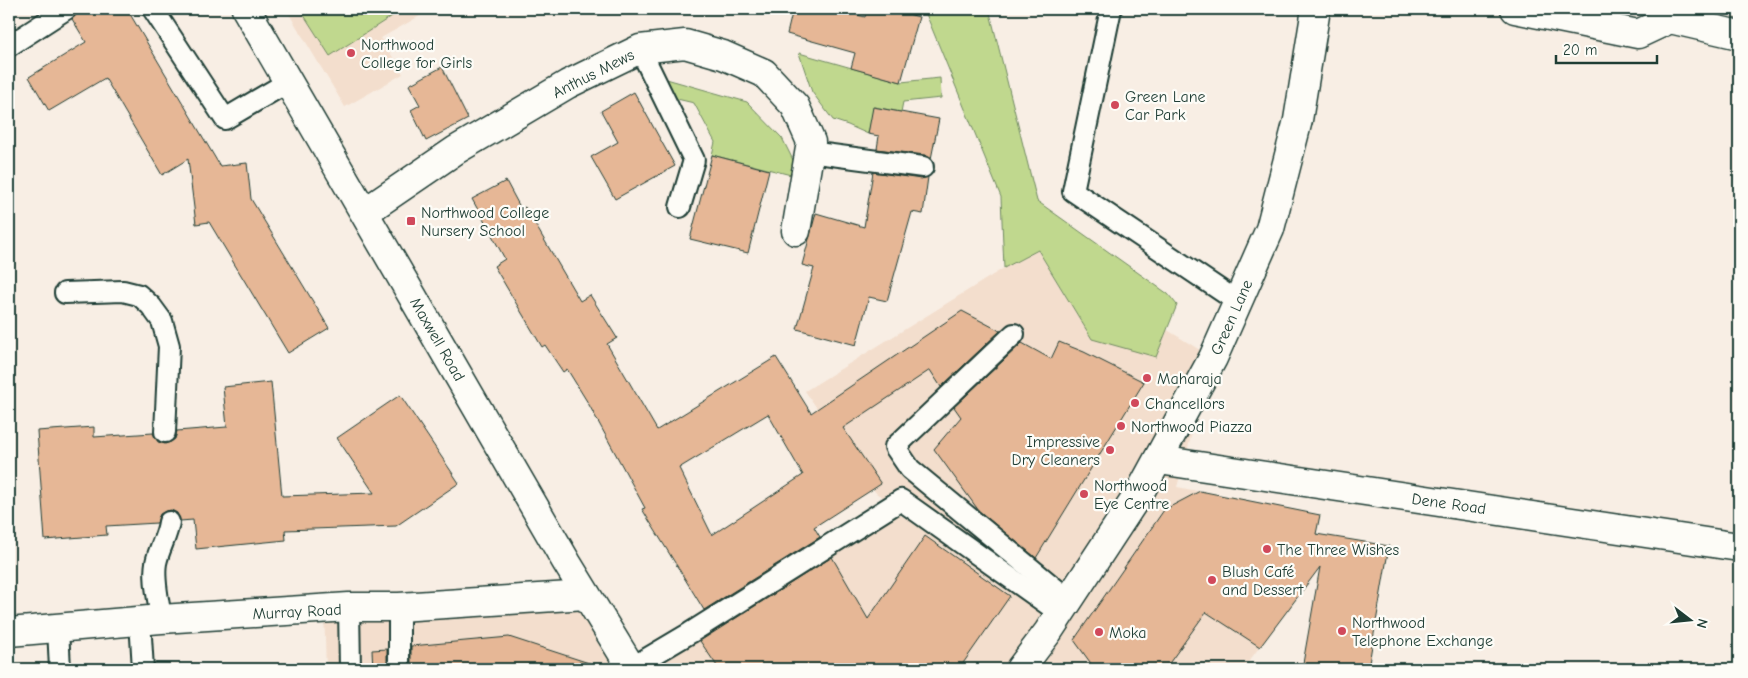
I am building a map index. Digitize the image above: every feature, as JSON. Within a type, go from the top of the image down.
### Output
[{"type":"street","name":"Maxwell Road","points":[[246,9],[586,595],[632,669]]},
{"type":"street","name":"Green Lane","points":[[1020,669],[1140,492],[1214,358],[1270,230],[1298,120],[1316,9]]},
{"type":"street","points":[[1515,9],[1638,34],[1670,19],[1739,35]]},
{"type":"street","name":"Anthus Mews","points":[[365,212],[464,146],[568,84],[640,49],[685,44],[723,55],[764,73],[795,106],[810,142],[796,231]]},
{"type":"street","name":"Dene Road","points":[[1158,460],[1739,547]]},
{"type":"street","name":"Murray Road","points":[[9,632],[151,620],[586,595]]},
{"type":"lane","points":[[9,46],[66,9]]},
{"type":"lane","points":[[153,9],[225,119],[288,82]]},
{"type":"lane","points":[[1111,9],[1073,191],[1238,302]]},
{"type":"lane","points":[[640,49],[694,160],[680,207]]},
{"type":"lane","points":[[809,152],[924,167]]},
{"type":"lane","points":[[65,293],[124,291],[139,295],[151,306],[162,322],[169,346],[165,432]]},
{"type":"lane","points":[[1014,334],[895,447],[910,469],[1064,606]]},
{"type":"lane","points":[[632,669],[901,500],[1064,606]]},
{"type":"lane","points":[[142,669],[156,583],[156,564],[160,548],[168,533],[169,522]]},
{"type":"lane","points":[[398,669],[399,607]]},
{"type":"lane","points":[[349,608],[350,669]]},
{"type":"lane","points":[[58,628],[60,669]]},
{"type":"shaded area","name":"Northwood College for Girls","points":[[286,9],[432,9],[381,38],[403,74],[345,107]]},
{"type":"shaded area","points":[[1038,250],[1092,339],[1112,296],[1213,358],[1177,487],[1320,515],[1307,584],[1243,669],[326,669],[324,609],[586,595],[631,668],[888,508],[955,546],[876,493],[805,391],[1004,268]]},
{"type":"green space","points":[[300,9],[403,9],[330,56]]},
{"type":"green space","points":[[924,9],[989,9],[1037,201],[1168,294],[1177,305],[1156,357],[1092,339],[1038,250],[1004,268],[1001,197]]},
{"type":"green space","points":[[799,53],[901,82],[940,78],[941,98],[903,102],[901,112],[874,107],[868,134],[833,120],[812,92]]},
{"type":"green space","points":[[663,78],[747,102],[782,138],[795,164],[795,176],[712,155],[715,142],[694,103],[677,99]]},
{"type":"building","points":[[78,9],[127,9],[220,166],[247,163],[251,199],[329,328],[288,353],[209,222],[196,224],[188,159],[162,175],[105,78],[49,111],[29,77],[86,42],[72,19]]},
{"type":"building","points":[[793,9],[835,9],[865,17],[867,9],[890,9],[919,17],[901,82],[851,68],[855,53],[787,34]]},
{"type":"building","points":[[442,67],[468,119],[426,141],[411,110],[420,105],[409,85]]},
{"type":"building","points":[[634,92],[675,166],[615,199],[591,157],[618,142],[601,111]]},
{"type":"building","points":[[873,107],[939,119],[931,159],[925,155],[877,149],[879,136],[868,134]]},
{"type":"building","points":[[712,155],[769,170],[748,253],[690,239]]},
{"type":"building","points":[[873,172],[921,179],[928,177],[923,214],[912,212],[887,301],[869,297],[856,345],[797,329],[814,268],[802,265],[816,213],[864,227]]},
{"type":"building","points":[[506,181],[521,209],[525,207],[580,301],[590,295],[617,338],[607,344],[657,430],[776,357],[811,413],[962,311],[1000,331],[941,387],[930,370],[843,428],[881,484],[814,527],[820,537],[704,610],[642,509],[645,508],[588,403],[567,369],[563,372],[545,345],[542,347],[494,266],[505,259],[472,199]],"holes":[[[768,414],[803,475],[712,535],[679,468]]]},
{"type":"building","points":[[1059,342],[1084,352],[1144,382],[1036,558],[979,511],[934,449],[961,417],[954,407],[1022,343],[1051,359]]},
{"type":"building","points":[[271,382],[282,496],[374,493],[337,438],[400,395],[459,483],[396,526],[285,530],[286,540],[196,549],[193,520],[180,521],[177,513],[171,510],[160,514],[157,523],[106,526],[107,535],[45,540],[37,431],[94,427],[94,437],[153,433],[158,442],[165,444],[175,439],[177,431],[227,427],[223,387]]},
{"type":"building","points":[[1200,491],[1320,515],[1316,534],[1389,546],[1368,669],[1302,669],[1320,567],[1260,647],[1206,612],[1165,669],[1095,669],[1074,640],[1164,510]]},
{"type":"building","points":[[925,536],[1010,596],[959,669],[719,669],[700,641],[832,557],[868,619]]},
{"type":"building","points":[[509,637],[592,664],[591,669],[411,669],[411,646]]},
{"type":"building","points":[[387,649],[387,669],[373,669],[372,650]]},
{"type":"place","name":"Northwood College for Girls","points":[[351,53]]},
{"type":"place","name":"Green Lane Car Park","points":[[1115,105]]},
{"type":"place","name":"Northwood College Nursery School","points":[[411,221]]},
{"type":"place","name":"Maharaja","points":[[1147,378]]},
{"type":"place","name":"Chancellors","points":[[1135,403]]},
{"type":"place","name":"Northwood Piazza","points":[[1121,426]]},
{"type":"place","name":"Impressive Dry Cleaners","points":[[1110,450]]},
{"type":"place","name":"Northwood Eye Centre","points":[[1084,494]]},
{"type":"place","name":"The Three Wishes","points":[[1267,549]]},
{"type":"place","name":"Blush Café and Dessert","points":[[1212,580]]},
{"type":"place","name":"Northwood Telephone Exchange","points":[[1342,631]]},
{"type":"place","name":"Moka","points":[[1099,632]]}]
